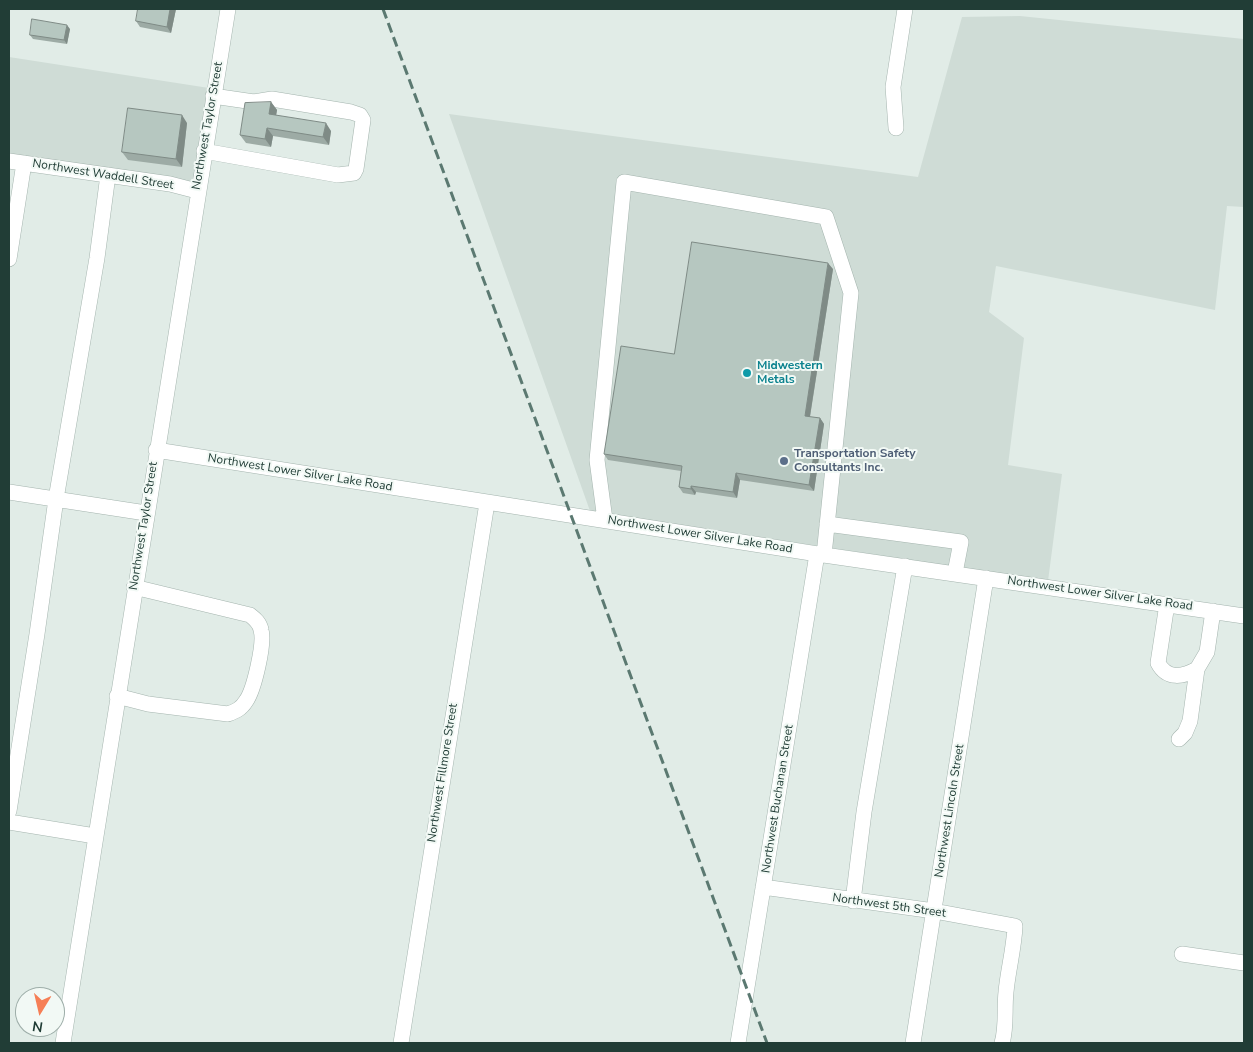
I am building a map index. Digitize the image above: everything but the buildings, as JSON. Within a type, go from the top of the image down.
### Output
[{"type":"street","name":"Northwest Taylor Street","points":[[63,1043],[94,836],[228,9]]},
{"type":"street","points":[[896,128],[893,87],[905,9]]},
{"type":"street","points":[[204,151],[338,175],[354,173],[356,169],[363,120],[360,115],[272,99],[254,102],[213,96]]},
{"type":"street","points":[[9,259],[16,162]]},
{"type":"street","name":"Northwest Waddell Street","points":[[16,162],[108,175],[197,191]]},
{"type":"street","points":[[9,811],[56,499],[98,258],[108,175]]},
{"type":"street","name":"Northwest Buchanan Street","points":[[605,520],[597,460],[624,182],[826,217],[851,293],[827,524],[820,554],[738,1043]]},
{"type":"street","name":"Northwest Lower Silver Lake Road","points":[[156,450],[820,554],[1244,616]]},
{"type":"street","points":[[9,492],[146,513]]},
{"type":"street","name":"Northwest Fillmore Street","points":[[401,1043],[487,503]]},
{"type":"street","points":[[827,524],[961,542],[955,574]]},
{"type":"street","points":[[852,901],[866,802],[905,566]]},
{"type":"street","name":"Northwest Lincoln Street","points":[[913,1043],[986,578]]},
{"type":"street","points":[[117,696],[148,704],[228,714],[239,710],[247,700],[254,683],[260,651],[262,631],[258,622],[250,615],[134,587]]},
{"type":"street","points":[[1167,604],[1158,663],[1161,669],[1173,676],[1187,674],[1197,669]]},
{"type":"street","points":[[1179,739],[1185,733],[1190,721],[1197,669],[1206,652],[1213,611]]},
{"type":"street","points":[[9,822],[94,836]]},
{"type":"street","name":"Northwest 5th Street","points":[[763,887],[934,911],[1015,926],[1015,941],[1006,993],[1006,1030],[1002,1043]]},
{"type":"street","points":[[1182,954],[1244,963]]},
{"type":"shaded area","points":[[1020,16],[1244,39],[1244,207],[1227,206],[1215,310],[996,266],[989,312],[1024,338],[1008,465],[1062,474],[1048,581],[590,511],[449,114],[918,177],[962,17]]},
{"type":"shaded area","points":[[9,57],[209,88],[195,175],[191,181],[185,184],[9,156]]},
{"type":"railway","points":[[383,9],[767,1043]]},
{"type":"place","name":"Midwestern Metals","points":[[747,373]]},
{"type":"place","name":"Transportation Safety Consultants Inc.","points":[[784,461]]}]
